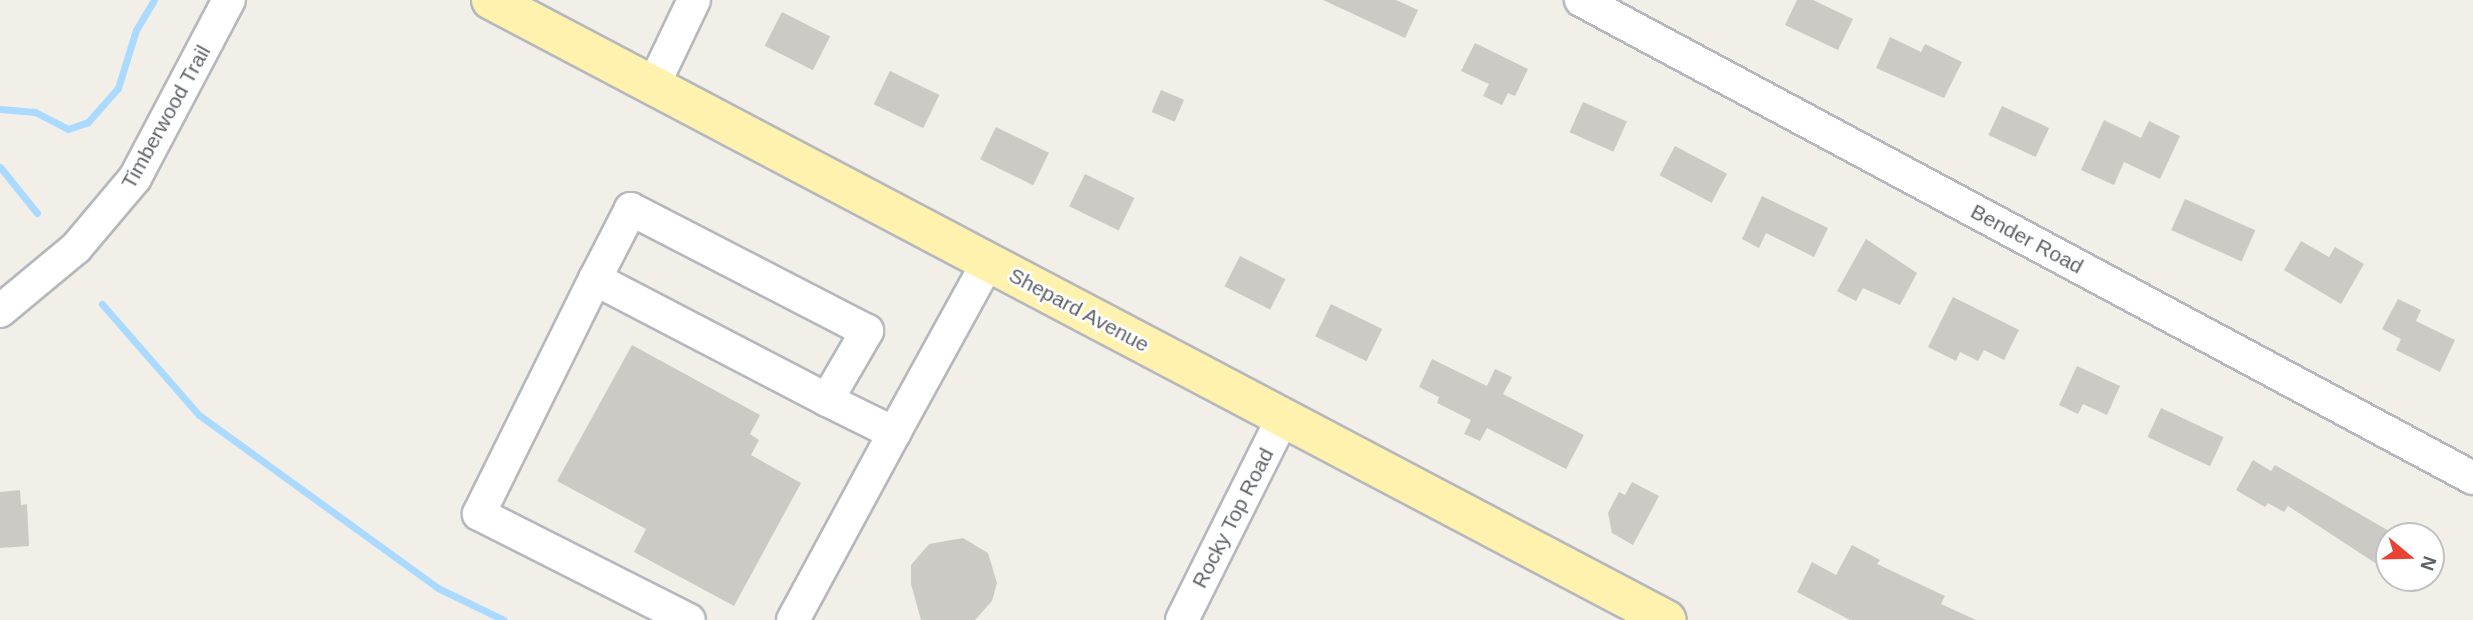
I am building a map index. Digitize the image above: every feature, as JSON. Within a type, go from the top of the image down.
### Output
[{"type":"main road","name":"Shepard Avenue","points":[[491,0],[1667,620]]},
{"type":"street","name":"Timberwood Trail","points":[[0,311],[76,248],[135,178],[229,0]]},
{"type":"street","points":[[653,86],[694,0]]},
{"type":"street","name":"Bender Road","points":[[1581,0],[2473,478]]},
{"type":"street","points":[[689,620],[480,514],[631,209],[867,331],[827,400]]},
{"type":"street","points":[[793,620],[988,262]]},
{"type":"street","points":[[595,279],[827,400],[895,431]]},
{"type":"street","name":"Rocky Top Road","points":[[1182,620],[1283,417]]},
{"type":"building","points":[[1323,0],[1396,0],[1418,10],[1405,38]]},
{"type":"building","points":[[1797,0],[1813,0],[1853,19],[1838,50],[1785,25]]},
{"type":"building","points":[[782,12],[830,37],[813,70],[765,46]]},
{"type":"building","points":[[1890,37],[1921,52],[1925,44],[1962,62],[1944,98],[1876,68]]},
{"type":"building","points":[[1475,43],[1528,69],[1515,96],[1508,93],[1502,105],[1483,96],[1489,84],[1461,71]]},
{"type":"building","points":[[890,71],[939,95],[923,128],[874,104]]},
{"type":"building","points":[[1161,90],[1184,100],[1175,122],[1152,112]]},
{"type":"building","points":[[1583,102],[1627,122],[1613,152],[1570,132]]},
{"type":"building","points":[[2002,106],[2049,128],[2036,157],[1988,135]]},
{"type":"building","points":[[2104,120],[2141,138],[2149,121],[2180,136],[2160,179],[2124,162],[2114,185],[2081,170]]},
{"type":"building","points":[[996,127],[1049,153],[1033,185],[980,159]]},
{"type":"building","points":[[1675,146],[1727,174],[1712,203],[1660,175]]},
{"type":"building","points":[[1085,174],[1134,198],[1119,230],[1069,206]]},
{"type":"building","points":[[1762,196],[1828,228],[1814,257],[1766,233],[1759,248],[1742,239]]},
{"type":"building","points":[[2185,199],[2255,230],[2242,261],[2171,230]]},
{"type":"building","points":[[1866,239],[1917,273],[1900,305],[1863,288],[1856,301],[1837,291]]},
{"type":"building","points":[[2301,241],[2329,257],[2335,247],[2364,264],[2341,304],[2284,270]]},
{"type":"building","points":[[1240,256],[1285,279],[1270,309],[1225,286]]},
{"type":"building","points":[[1953,297],[2019,330],[2004,360],[1984,350],[1978,361],[1960,352],[1956,361],[1928,347]]},
{"type":"building","points":[[2398,299],[2421,310],[2416,321],[2455,340],[2440,372],[2396,350],[2401,339],[2382,329]]},
{"type":"building","points":[[1331,304],[1382,329],[1366,361],[1315,336]]},
{"type":"building","points":[[632,345],[760,415],[750,434],[759,440],[751,455],[801,483],[734,606],[634,552],[646,529],[557,481]]},
{"type":"building","points":[[1432,359],[1487,386],[1495,369],[1512,377],[1503,394],[1584,435],[1566,469],[1487,428],[1480,441],[1464,434],[1471,420],[1437,403],[1439,397],[1419,387]]},
{"type":"building","points":[[2077,366],[2120,386],[2107,415],[2083,404],[2078,414],[2059,405]]},
{"type":"building","points":[[2161,408],[2224,437],[2210,466],[2147,437]]},
{"type":"building","points":[[2253,460],[2271,471],[2275,465],[2375,523],[2375,563],[2288,506],[2284,512],[2268,503],[2265,507],[2236,490]]},
{"type":"building","points":[[1632,482],[1659,496],[1633,545],[1612,533],[1608,513],[1619,492],[1625,495]]},
{"type":"building","points":[[20,490],[21,505],[27,504],[29,546],[0,548],[0,492]]},
{"type":"building","points":[[963,538],[988,553],[997,583],[992,601],[975,620],[921,620],[911,584],[911,565],[929,544]]},
{"type":"building","points":[[1852,545],[1880,560],[1877,564],[1945,596],[1941,604],[1976,620],[1850,620],[1797,592],[1812,562],[1836,575]]},
{"type":"waterway","points":[[0,109],[35,112],[68,129],[88,122],[118,88],[136,30],[154,0]]},
{"type":"waterway","points":[[0,167],[37,213]]},
{"type":"waterway","points":[[102,304],[199,415],[438,588],[504,620]]}]
